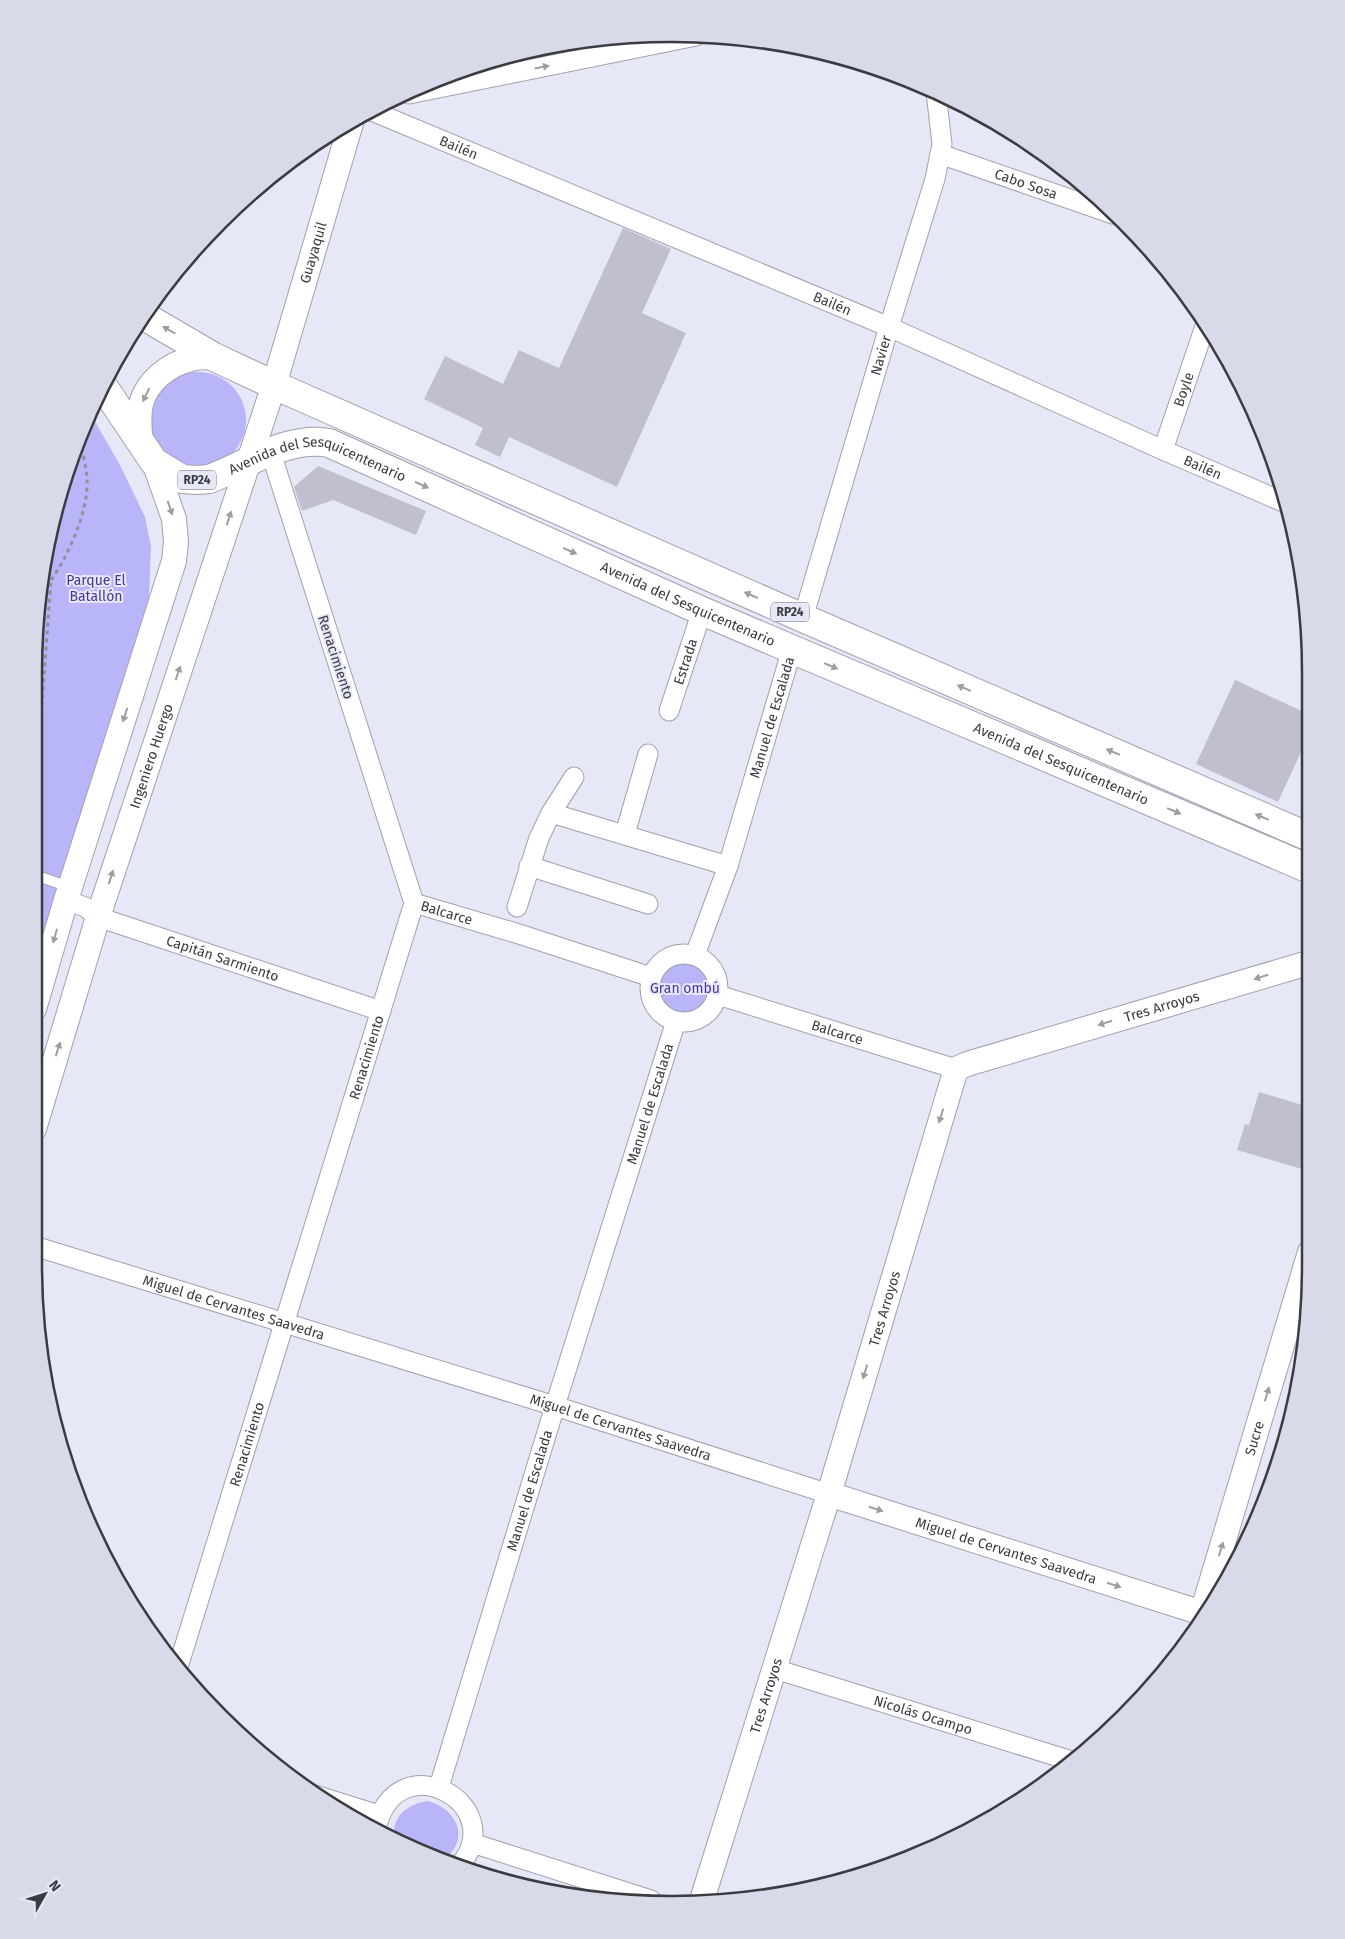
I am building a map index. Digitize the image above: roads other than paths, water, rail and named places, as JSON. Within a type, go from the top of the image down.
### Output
[{"type":"main road","name":"RP24","points":[[151,320],[214,357],[274,385],[803,618],[1302,834]]},
{"type":"main road","name":"Avenida del Sesquicentenario","points":[[108,393],[154,462],[182,479],[210,479],[260,457],[307,441],[329,443],[702,611],[1302,866]]},
{"type":"street","points":[[434,89],[664,42]]},
{"type":"street","name":"Navier","points":[[803,618],[935,179],[942,144],[937,101]]},
{"type":"street","name":"Bailén","points":[[380,115],[889,327],[1278,500]]},
{"type":"street","name":"Guayaquil","points":[[274,385],[348,133]]},
{"type":"street","name":"Cabo Sosa","points":[[940,154],[1099,209]]},
{"type":"street","name":"Boyle","points":[[1163,450],[1203,333]]},
{"type":"street","points":[[140,440],[141,405],[150,385],[173,365],[193,358],[214,357]]},
{"type":"street","name":"Ingeniero Huergo","points":[[42,1102],[98,917],[260,457],[274,385]]},
{"type":"street","name":"Renacimiento","points":[[180,1659],[414,903],[260,457]]},
{"type":"street","points":[[42,983],[68,893],[174,560],[176,542],[174,519],[154,462]]},
{"type":"street","name":"Estrada","points":[[669,711],[702,611]]},
{"type":"street","name":"Manuel de Escalada","points":[[696,955],[728,866],[792,649]]},
{"type":"street","points":[[625,834],[648,754]]},
{"type":"street","points":[[516,908],[538,838],[551,813],[574,777]]},
{"type":"street","points":[[551,813],[728,866]]},
{"type":"street","points":[[529,866],[648,904]]},
{"type":"street","name":"Capitán Sarmiento","points":[[68,893],[98,917],[381,1010]]},
{"type":"street","name":"Balcarce","points":[[414,903],[651,977]]},
{"type":"street","points":[[674,954],[696,955],[712,967],[718,985],[718,995],[714,1006],[707,1014],[697,1020],[687,1022],[676,1021],[660,1012],[654,1004],[649,986],[651,977],[656,967],[674,954]]},
{"type":"street","name":"Tres Arroyos","points":[[704,1895],[829,1494],[956,1069],[967,1064],[1302,965]]},
{"type":"street","name":"Balcarce","points":[[718,995],[956,1069]]},
{"type":"street","points":[[42,1014],[66,1022]]},
{"type":"street","name":"Manuel de Escalada","points":[[439,1788],[555,1406],[676,1021]]},
{"type":"street","name":"Miguel de Cervantes Saavedra","points":[[42,1248],[555,1406],[1197,1615]]},
{"type":"street","name":"Sucre","points":[[1208,1598],[1301,1298]]},
{"type":"street","name":"Nicolás Ocampo","points":[[775,1669],[1065,1759]]},
{"type":"street","points":[[366,1817],[378,1822],[386,1803],[398,1793],[410,1787],[425,1785],[439,1788],[452,1794],[466,1809],[472,1829],[472,1843],[464,1861]]},
{"type":"street","points":[[472,1843],[636,1895]]},
{"type":"lane","points":[[42,879],[68,893]]},
{"type":"park label","name":"Parque El Batallón","points":[[96,588]]},
{"type":"park label","name":"Gran ombú","points":[[685,988]]}]
